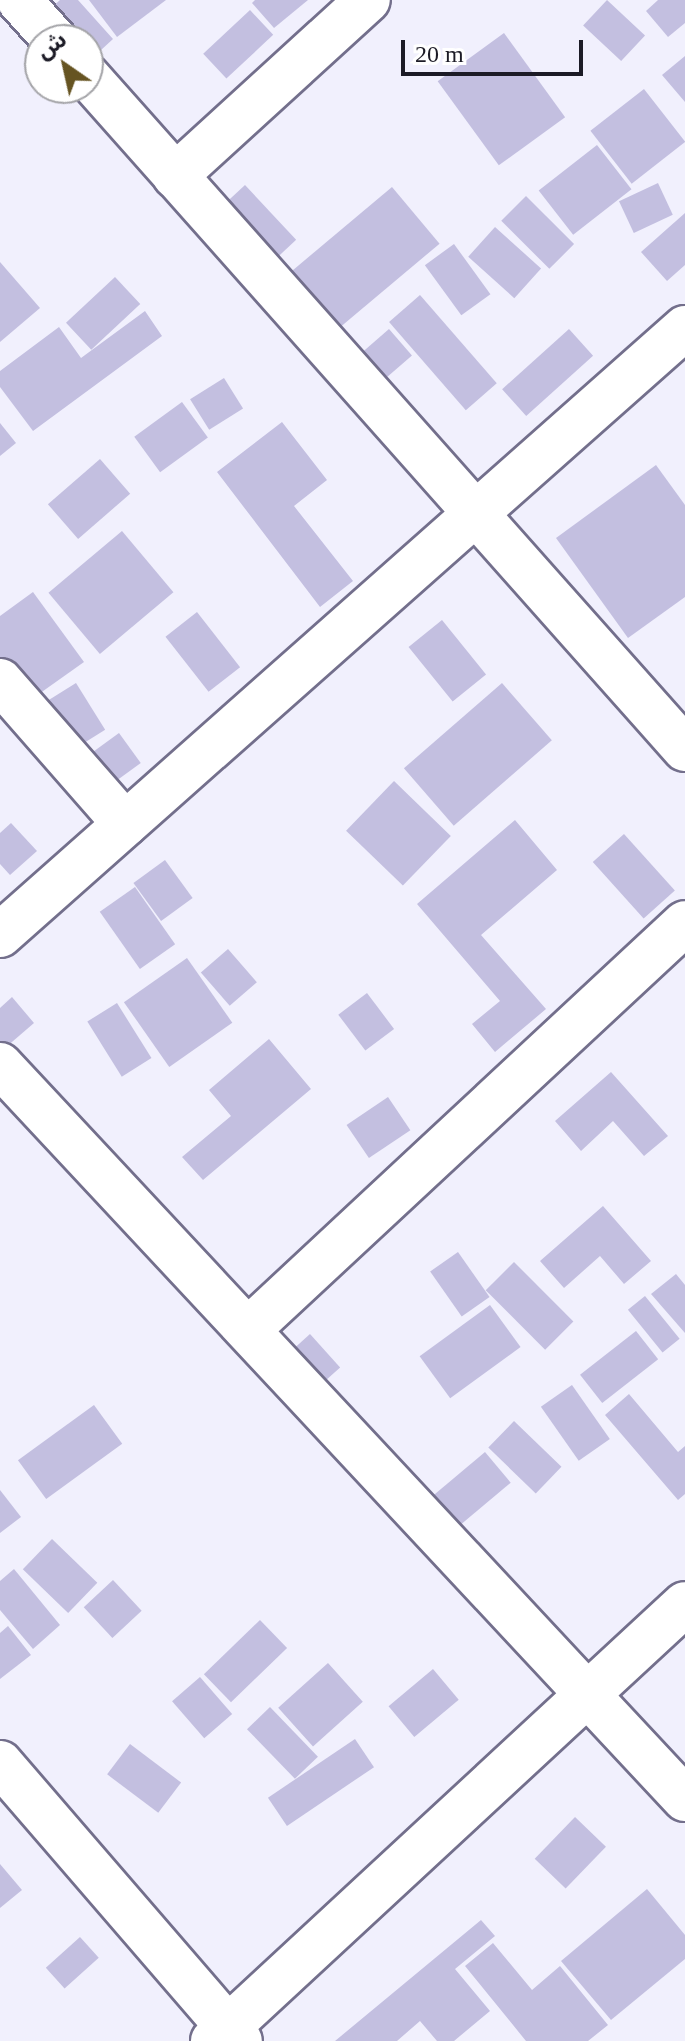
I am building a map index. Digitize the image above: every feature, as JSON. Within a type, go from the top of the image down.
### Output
[{"type":"street","points":[[19,0],[41,24]]},
{"type":"street","points":[[175,176],[368,0]]},
{"type":"street","points":[[104,95],[685,749]]},
{"type":"street","points":[[0,935],[685,328]]},
{"type":"street","points":[[0,681],[125,824]]},
{"type":"street","points":[[250,1328],[685,923]]},
{"type":"street","points":[[0,1065],[589,1691],[685,1799]]},
{"type":"street","points":[[0,1763],[227,2037],[589,1691],[685,1604]]},
{"type":"building","points":[[60,0],[78,0],[100,24],[33,24]]},
{"type":"building","points":[[89,0],[166,0],[117,37]]},
{"type":"building","points":[[255,0],[308,0],[274,28],[252,3]]},
{"type":"building","points":[[607,0],[645,35],[621,61],[583,26]]},
{"type":"building","points":[[658,0],[685,0],[685,23],[668,37],[646,11]]},
{"type":"building","points":[[250,10],[273,35],[226,79],[203,54]]},
{"type":"building","points":[[104,29],[113,39],[104,47]]},
{"type":"building","points":[[504,33],[565,117],[499,165],[438,81]]},
{"type":"building","points":[[685,56],[685,102],[662,75]]},
{"type":"building","points":[[644,89],[685,142],[632,184],[590,131]]},
{"type":"building","points":[[597,145],[631,189],[573,235],[539,191]]},
{"type":"building","points":[[658,183],[673,215],[634,233],[619,201]]},
{"type":"building","points":[[245,185],[296,240],[260,274],[208,219]]},
{"type":"building","points":[[392,187],[440,244],[322,343],[274,286]]},
{"type":"building","points":[[526,196],[574,244],[549,269],[501,221]]},
{"type":"building","points":[[685,213],[685,265],[667,281],[641,252]]},
{"type":"building","points":[[495,227],[541,268],[514,298],[468,257]]},
{"type":"building","points":[[454,244],[490,294],[461,315],[425,265]]},
{"type":"building","points":[[0,262],[40,308],[0,342]]},
{"type":"building","points":[[115,277],[140,304],[91,350],[66,323]]},
{"type":"building","points":[[420,295],[497,383],[466,410],[389,322]]},
{"type":"building","points":[[145,311],[162,336],[33,431],[0,387],[0,371],[59,327],[81,358]]},
{"type":"building","points":[[389,329],[412,355],[367,394],[344,368]]},
{"type":"building","points":[[569,329],[593,356],[526,416],[502,389]]},
{"type":"building","points":[[224,378],[243,409],[209,430],[190,399]]},
{"type":"building","points":[[182,402],[208,438],[160,472],[134,437]]},
{"type":"building","points":[[282,422],[327,480],[294,506],[353,581],[320,607],[217,472]]},
{"type":"building","points":[[0,423],[16,443],[0,456]]},
{"type":"building","points":[[100,459],[130,494],[78,539],[48,504]]},
{"type":"building","points":[[656,465],[685,505],[685,597],[628,638],[556,538]]},
{"type":"building","points":[[122,531],[173,592],[100,654],[48,593]]},
{"type":"building","points":[[33,592],[84,662],[22,706],[0,675],[0,616]]},
{"type":"building","points":[[197,612],[240,667],[209,692],[165,637]]},
{"type":"building","points":[[442,620],[486,674],[453,701],[409,647]]},
{"type":"building","points":[[76,683],[105,730],[63,756],[34,709]]},
{"type":"building","points":[[502,683],[552,740],[454,826],[404,768]]},
{"type":"building","points":[[119,733],[141,763],[99,793],[78,763]]},
{"type":"building","points":[[394,781],[451,836],[403,886],[346,831]]},
{"type":"building","points":[[515,820],[557,870],[481,935],[546,1009],[495,1052],[472,1024],[500,1001],[417,904]]},
{"type":"building","points":[[11,823],[37,851],[10,875],[0,864],[0,833]]},
{"type":"building","points":[[624,834],[675,890],[644,919],[593,862]]},
{"type":"building","points":[[165,860],[193,898],[161,921],[133,883]]},
{"type":"building","points":[[135,887],[175,944],[140,969],[100,912]]},
{"type":"building","points":[[228,949],[257,982],[230,1006],[201,973]]},
{"type":"building","points":[[187,958],[232,1023],[169,1067],[124,1002]]},
{"type":"building","points":[[367,993],[394,1029],[365,1051],[338,1015]]},
{"type":"building","points":[[12,997],[34,1023],[5,1048],[0,1043],[0,1008]]},
{"type":"building","points":[[117,1003],[151,1058],[122,1077],[87,1022]]},
{"type":"building","points":[[269,1039],[311,1089],[203,1180],[182,1157],[231,1116],[209,1090]]},
{"type":"building","points":[[611,1072],[668,1136],[644,1156],[613,1121],[581,1151],[555,1121]]},
{"type":"building","points":[[388,1097],[410,1130],[369,1158],[347,1125]]},
{"type":"building","points":[[603,1206],[651,1261],[624,1284],[600,1256],[564,1288],[540,1261]]},
{"type":"building","points":[[458,1252],[490,1297],[462,1317],[430,1272]]},
{"type":"building","points":[[514,1262],[573,1321],[545,1350],[486,1290]]},
{"type":"building","points":[[676,1274],[685,1285],[685,1333],[651,1294]]},
{"type":"building","points":[[645,1296],[680,1339],[663,1353],[628,1310]]},
{"type":"building","points":[[490,1305],[521,1347],[450,1398],[420,1356]]},
{"type":"building","points":[[636,1331],[658,1359],[602,1403],[580,1375]]},
{"type":"building","points":[[310,1334],[340,1367],[314,1391],[284,1357]]},
{"type":"building","points":[[572,1385],[610,1439],[579,1461],[541,1407]]},
{"type":"building","points":[[629,1394],[678,1452],[685,1446],[685,1494],[678,1500],[605,1415]]},
{"type":"building","points":[[94,1405],[122,1444],[46,1499],[18,1460]]},
{"type":"building","points":[[514,1421],[561,1467],[536,1493],[488,1448]]},
{"type":"building","points":[[485,1452],[511,1483],[444,1539],[418,1508]]},
{"type":"building","points":[[0,1490],[21,1517],[0,1533]]},
{"type":"building","points":[[52,1539],[97,1583],[68,1613],[23,1569]]},
{"type":"building","points":[[14,1569],[60,1625],[33,1649],[0,1610],[0,1581]]},
{"type":"building","points":[[113,1580],[142,1611],[112,1638],[84,1607]]},
{"type":"building","points":[[260,1620],[287,1648],[231,1702],[204,1674]]},
{"type":"building","points":[[8,1626],[31,1655],[0,1679],[0,1633]]},
{"type":"building","points":[[328,1663],[363,1702],[313,1746],[278,1708]]},
{"type":"building","points":[[433,1669],[459,1700],[414,1737],[389,1706]]},
{"type":"building","points":[[200,1677],[232,1714],[204,1738],[172,1701]]},
{"type":"building","points":[[270,1707],[318,1757],[295,1779],[247,1729]]},
{"type":"building","points":[[355,1739],[374,1767],[287,1826],[268,1798]]},
{"type":"building","points":[[130,1744],[181,1783],[158,1813],[107,1774]]},
{"type":"building","points":[[575,1817],[606,1847],[566,1889],[535,1859]]},
{"type":"building","points":[[0,1864],[22,1890],[0,1908]]},
{"type":"building","points":[[647,1889],[685,1935],[685,1959],[611,2020],[561,1961]]},
{"type":"building","points":[[481,1920],[495,1936],[455,1969],[490,2011],[454,2041],[437,2041],[420,2021],[397,2041],[335,2041]]},
{"type":"building","points":[[80,1937],[99,1958],[65,1989],[46,1968]]},
{"type":"building","points":[[493,1943],[532,1990],[560,1966],[608,2025],[588,2041],[526,2041],[465,1966]]}]
